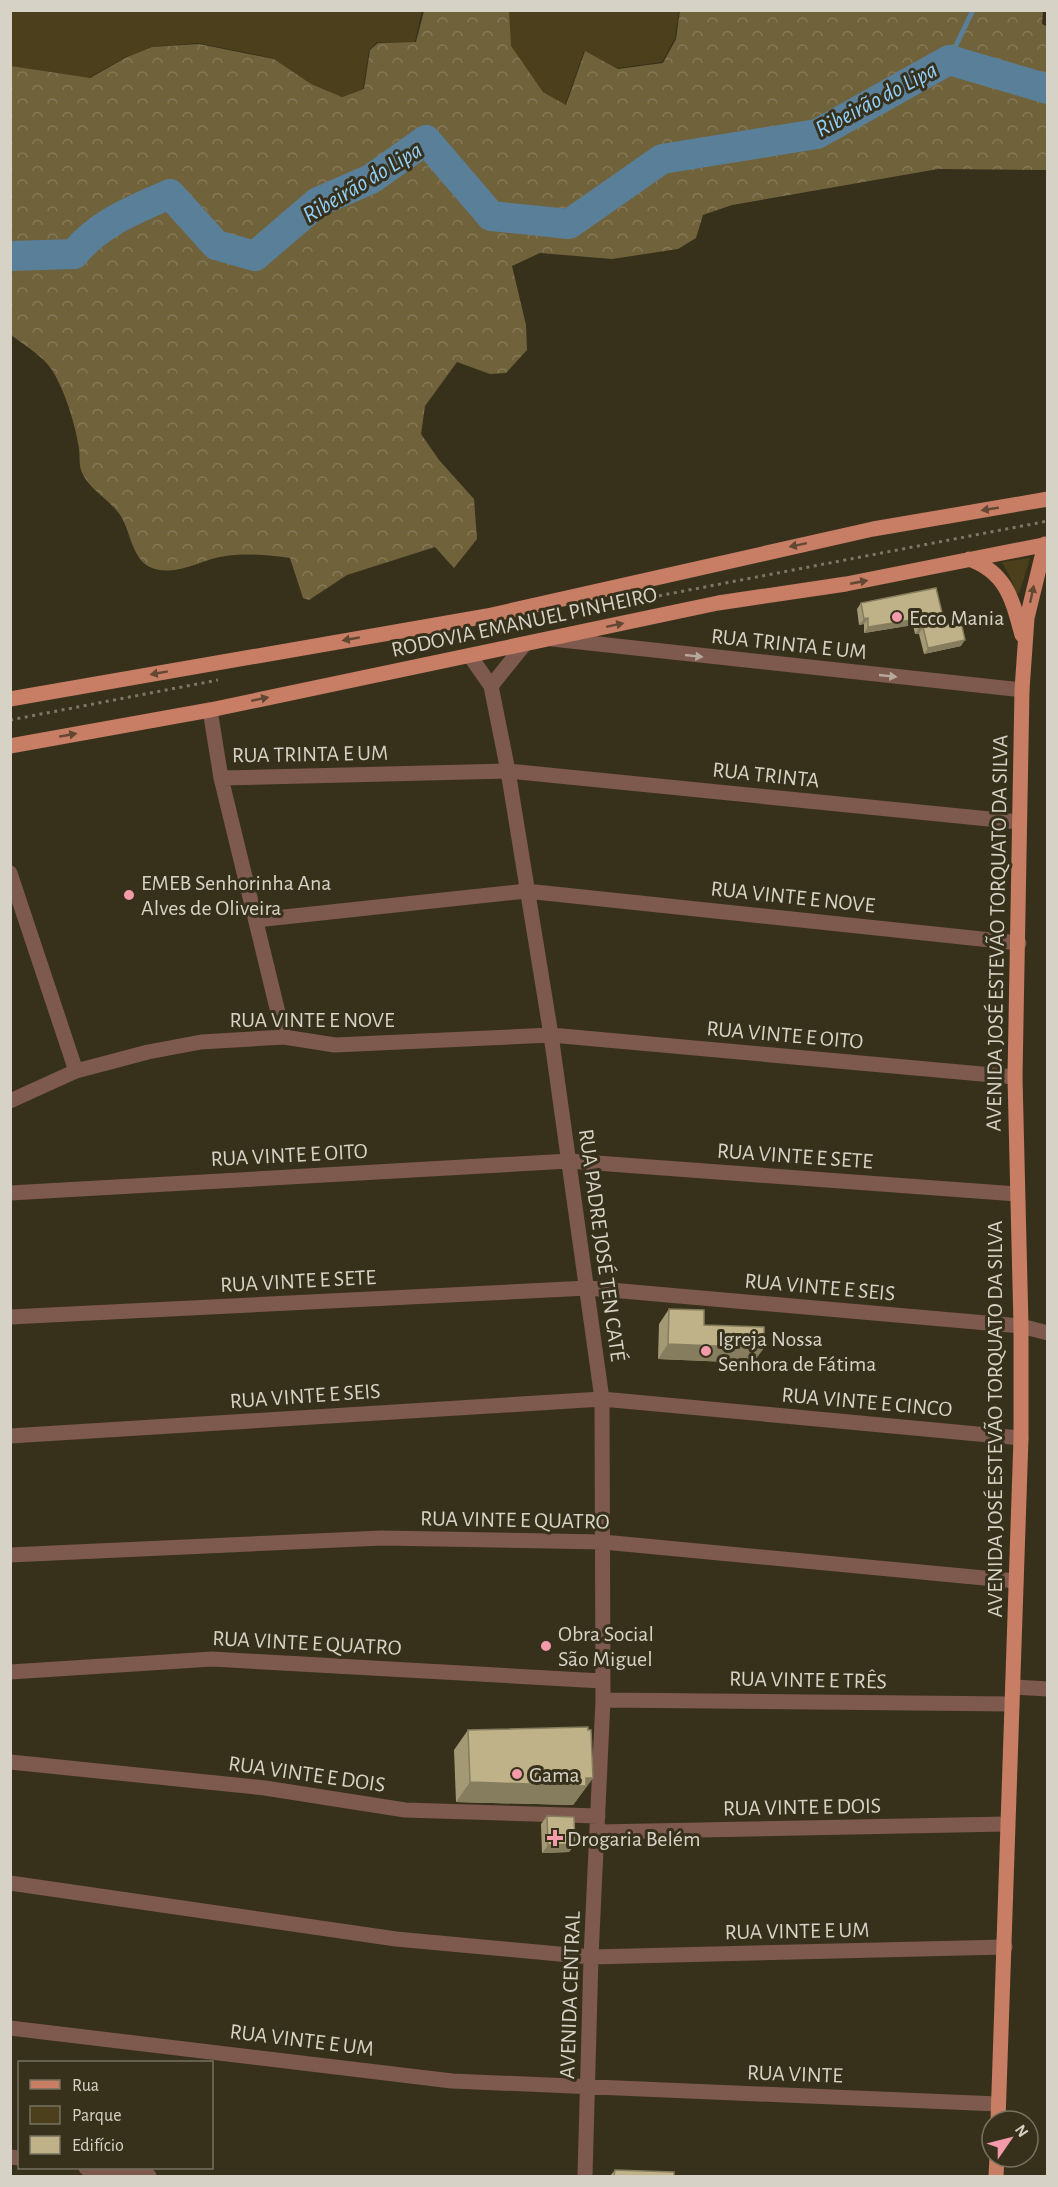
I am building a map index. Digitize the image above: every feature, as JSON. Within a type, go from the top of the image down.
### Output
[{"type":"main road","name":"RODOVIA EMANUEL PINHEIRO","points":[[10,699],[487,616],[873,529],[1047,500]]},
{"type":"main road","name":"RODOVIA EMANUEL PINHEIRO","points":[[10,746],[210,710],[718,603],[846,584],[1046,544]]},
{"type":"main road","name":"AVENIDA JOSÉ ESTEVÃO TORQUATO DA SILVA","points":[[998,2109],[1021,1438],[1022,1326],[1015,1077],[1022,690],[1027,618],[1046,544]]},
{"type":"main road","name":"AVENIDA JOSÉ ESTEVÃO TORQUATO DA SILVA","points":[[969,559],[984,565],[1011,594],[1024,646]]},
{"type":"street","name":"RUA TRINTA E UM","points":[[552,639],[1022,690]]},
{"type":"street","points":[[470,656],[491,686],[524,645]]},
{"type":"street","name":"RUA PADRE JOSÉ TEN CATÉ","points":[[491,686],[508,771],[551,1035],[602,1399],[603,1700],[598,1816]]},
{"type":"street","points":[[210,710],[221,778],[284,1037]]},
{"type":"street","name":"RUA TRINTA E UM","points":[[221,778],[508,771]]},
{"type":"street","name":"RUA TRINTA","points":[[508,771],[1019,822]]},
{"type":"street","points":[[10,873],[76,1071]]},
{"type":"street","points":[[256,920],[526,891]]},
{"type":"street","name":"RUA VINTE E NOVE","points":[[526,891],[1019,943]]},
{"type":"street","name":"RUA VINTE E NOVE","points":[[10,1101],[76,1071],[148,1052],[201,1042],[284,1037],[335,1045],[551,1035]]},
{"type":"street","name":"RUA VINTE E OITO","points":[[551,1035],[1015,1077]]},
{"type":"street","name":"RUA VINTE E OITO","points":[[10,1193],[569,1161]]},
{"type":"street","name":"RUA VINTE E SETE","points":[[569,1161],[1017,1194]]},
{"type":"street","name":"RUA VINTE E SETE","points":[[10,1317],[588,1288]]},
{"type":"street","name":"RUA VINTE E SEIS","points":[[588,1288],[1022,1326],[1047,1333]]},
{"type":"street","name":"RUA VINTE E SEIS","points":[[10,1436],[602,1399]]},
{"type":"street","name":"RUA VINTE E CINCO","points":[[602,1399],[1021,1438]]},
{"type":"street","name":"RUA VINTE E QUATRO","points":[[10,1555],[382,1538],[603,1542],[1016,1581]]},
{"type":"street","name":"RUA VINTE E QUATRO","points":[[10,1672],[212,1659],[602,1682]]},
{"type":"street","points":[[1014,1688],[1047,1689]]},
{"type":"street","name":"RUA VINTE E TRÊS","points":[[603,1700],[1012,1704]]},
{"type":"street","name":"RUA VINTE E DOIS","points":[[10,1762],[265,1788],[405,1810],[598,1816]]},
{"type":"street","name":"AVENIDA CENTRAL","points":[[585,2176],[591,1957],[598,1816]]},
{"type":"street","name":"RUA VINTE E DOIS","points":[[598,1832],[1007,1824]]},
{"type":"street","points":[[10,1883],[396,1938],[591,1957]]},
{"type":"street","name":"RUA VINTE E UM","points":[[591,1957],[1005,1947]]},
{"type":"street","name":"RUA VINTE E UM","points":[[10,2028],[452,2081],[589,2087]]},
{"type":"street","name":"RUA VINTE","points":[[589,2087],[998,2104]]},
{"type":"street","points":[[95,2169],[149,2176]]},
{"type":"green space","points":[[422,10],[415,42],[377,42],[369,50],[363,89],[341,97],[310,84],[273,58],[198,43],[151,47],[126,57],[88,78],[11,66],[10,11]]},
{"type":"green space","points":[[507,10],[679,11],[675,38],[662,62],[617,68],[584,51],[565,105],[542,91],[510,46]]},
{"type":"green space","points":[[424,11],[509,11],[511,46],[543,92],[566,105],[585,51],[618,69],[663,63],[676,39],[680,11],[1043,11],[1042,24],[1048,27],[1047,170],[938,169],[732,205],[703,215],[696,238],[678,249],[612,259],[540,253],[512,266],[526,325],[527,350],[506,373],[490,374],[457,362],[425,406],[421,434],[439,460],[474,499],[477,539],[454,568],[435,547],[347,575],[309,600],[303,598],[290,558],[234,555],[180,569],[152,568],[146,565],[137,554],[124,522],[115,508],[85,478],[80,468],[79,448],[72,418],[52,370],[38,355],[11,335],[11,66],[90,78],[127,57],[152,47],[199,44],[274,59],[311,84],[342,97],[364,89],[370,50],[378,43],[416,42]]},
{"type":"green space","points":[[1030,558],[1019,594],[1014,592],[1013,583],[1002,562]]},
{"type":"building","points":[[936,588],[945,625],[961,622],[965,640],[928,648],[923,627],[919,628],[917,619],[868,627],[868,618],[864,619],[861,603]]},
{"type":"building","points":[[669,1309],[704,1310],[704,1325],[764,1327],[764,1348],[668,1344]]},
{"type":"building","points":[[588,1727],[588,1730],[591,1730],[593,1778],[586,1778],[586,1786],[470,1782],[468,1730]]},
{"type":"building","points":[[547,1816],[574,1817],[575,1844],[548,1845]]},
{"type":"building","points":[[615,2170],[674,2172],[674,2176],[614,2176]]},
{"type":"waterway","points":[[949,60],[973,10]]},
{"type":"waterway","name":"Ribeirão do Lipa","points":[[10,256],[74,254],[94,234],[106,226],[170,194],[216,245],[255,256],[318,202],[371,179],[426,140],[491,216],[569,224],[662,159],[817,134],[949,60],[1048,89]]},
{"type":"place","name":"Ecco Mania","points":[[897,617]]},
{"type":"place","name":"EMEB Senhorinha Ana Alves de Oliveira","points":[[129,895]]},
{"type":"place","name":"Igreja Nossa Senhora de Fátima","points":[[706,1351]]},
{"type":"place","name":"Obra Social São Miguel","points":[[546,1646]]},
{"type":"place","name":"Gama","points":[[517,1774]]},
{"type":"place","name":"Drogaria Belém","points":[[555,1838]]}]
